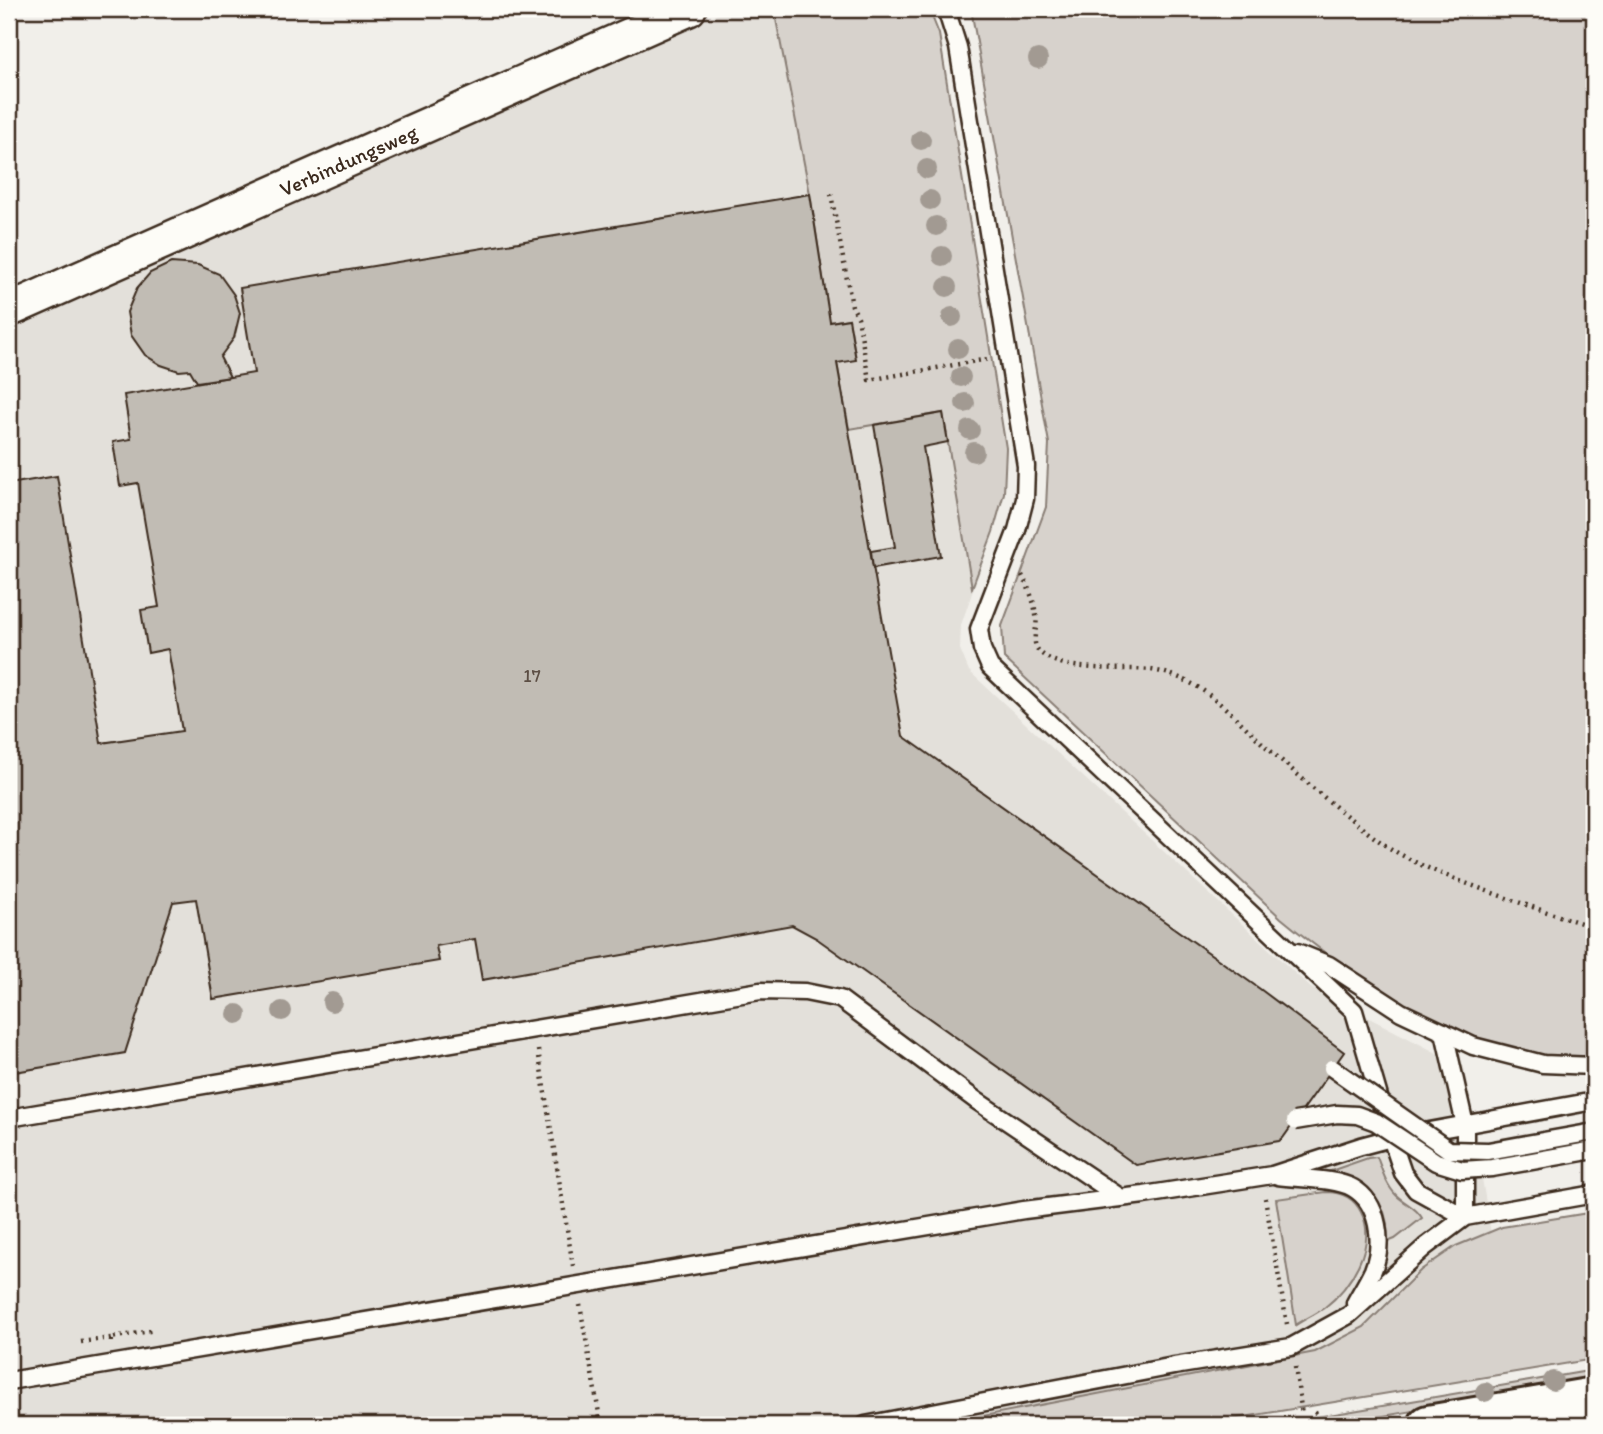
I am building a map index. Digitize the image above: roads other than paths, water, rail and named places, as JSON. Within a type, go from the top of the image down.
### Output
[{"type":"main road","points":[[1429,1425],[1594,1397]]},
{"type":"street","name":"Verbindungsweg","points":[[9,310],[689,9]]},
{"type":"lane","points":[[946,9],[958,47],[1026,466],[1025,499],[1009,552],[979,629],[982,649],[990,667],[1354,1011],[1403,1173],[1416,1190],[1465,1217]]},
{"type":"lane","points":[[1288,948],[1329,965],[1401,1012],[1473,1046],[1544,1064],[1594,1066]]},
{"type":"lane","points":[[9,1118],[760,991],[805,992],[840,999],[977,1101],[1121,1198]]},
{"type":"lane","points":[[1444,1032],[1465,1125],[1465,1217]]},
{"type":"lane","points":[[1332,1068],[1449,1150],[1488,1151],[1594,1132]]},
{"type":"lane","points":[[1361,1146],[1369,1136],[1378,1113],[1378,1094]]},
{"type":"lane","points":[[9,1381],[1024,1210],[1267,1176],[1391,1138],[1594,1101]]},
{"type":"lane","points":[[1295,1121],[1337,1114],[1357,1115],[1376,1122],[1436,1162],[1462,1170],[1492,1168],[1594,1150]]},
{"type":"lane","points":[[1267,1176],[1352,1187],[1371,1203],[1377,1224],[1374,1268],[1349,1315]]},
{"type":"lane","points":[[865,1425],[1292,1346],[1349,1315],[1425,1247],[1465,1217],[1594,1194]]}]
